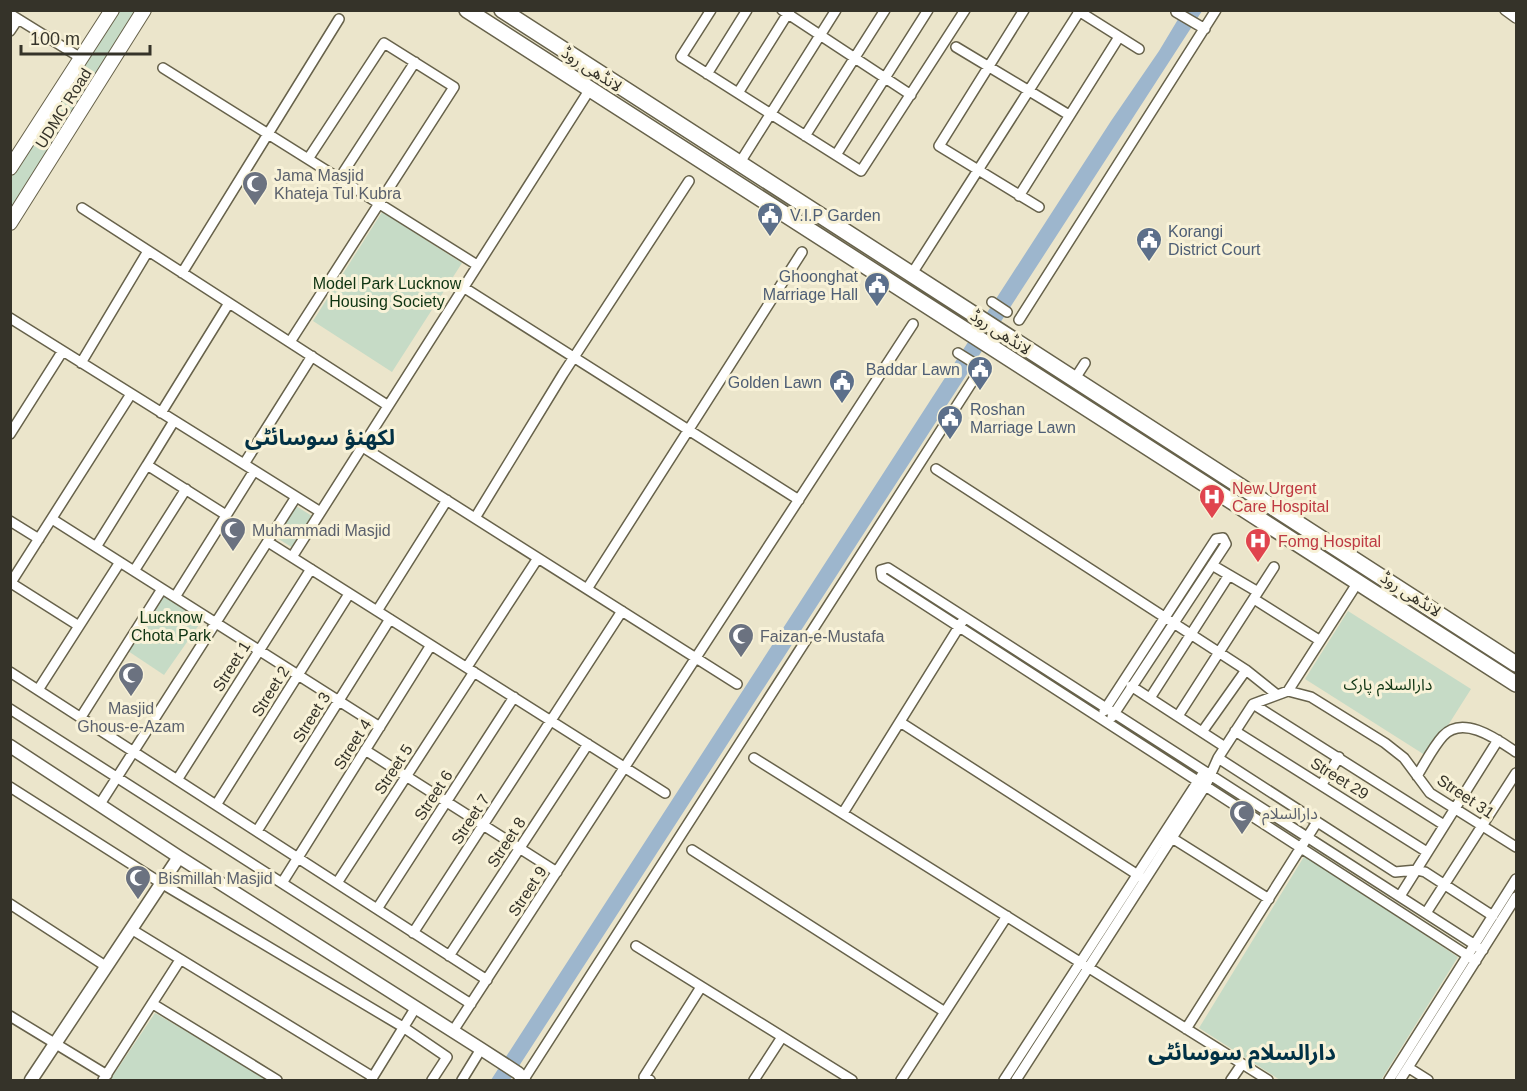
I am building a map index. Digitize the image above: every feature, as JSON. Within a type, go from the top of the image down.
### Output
[{"type":"main road","name":"UDMC Road","points":[[10,168],[112,10]]},
{"type":"main road","name":"UDMC Road","points":[[10,223],[144,10]]},
{"type":"main road","name":"لانڈھی روڈ","points":[[467,10],[1516,684]]},
{"type":"main road","name":"لانڈھی روڈ","points":[[501,10],[1516,664]]},
{"type":"street","points":[[711,10],[681,57],[861,171],[965,10]]},
{"type":"street","points":[[707,74],[747,10]]},
{"type":"street","points":[[739,164],[836,10]]},
{"type":"street","points":[[805,136],[885,10]]},
{"type":"street","points":[[836,155],[928,10]]},
{"type":"street","points":[[1024,10],[939,146],[1039,207]]},
{"type":"street","points":[[1019,320],[1200,27],[1216,10]]},
{"type":"street","points":[[1505,10],[1516,18]]},
{"type":"street","points":[[911,275],[1078,11],[1139,50]]},
{"type":"street","points":[[738,93],[786,12],[911,95]]},
{"type":"street","points":[[1176,12],[1200,27]]},
{"type":"street","points":[[10,31],[14,17],[81,58]]},
{"type":"street","points":[[182,273],[339,19]]},
{"type":"street","points":[[1019,196],[1119,37]]},
{"type":"street","points":[[290,342],[454,87],[384,43],[308,159]]},
{"type":"street","points":[[956,47],[1070,115]]},
{"type":"street","points":[[339,178],[415,62]]},
{"type":"street","points":[[163,68],[477,265]]},
{"type":"street","points":[[292,557],[319,511],[590,89]]},
{"type":"street","points":[[476,518],[574,357],[689,181]]},
{"type":"street","points":[[82,208],[387,405]]},
{"type":"street","points":[[81,363],[148,252]]},
{"type":"street","points":[[587,589],[802,252]]},
{"type":"street","points":[[463,287],[799,500]]},
{"type":"street","points":[[992,302],[1007,312]]},
{"type":"street","points":[[161,413],[229,303]]},
{"type":"street","points":[[10,318],[319,511]]},
{"type":"street","name":"Street 9","points":[[453,1031],[913,324]]},
{"type":"street","points":[[10,434],[62,352]]},
{"type":"street","points":[[10,746],[179,857],[481,1049],[522,1078],[977,365],[958,353]]},
{"type":"street","points":[[244,464],[312,356]]},
{"type":"street","points":[[1074,380],[1085,363]]},
{"type":"street","points":[[79,626],[11,584],[130,394]]},
{"type":"street","points":[[96,547],[174,421]]},
{"type":"street","points":[[361,446],[736,684]]},
{"type":"street","points":[[147,465],[226,515]]},
{"type":"street","points":[[936,469],[1246,670],[1276,694]]},
{"type":"street","points":[[175,597],[254,471]]},
{"type":"street","points":[[134,571],[186,489]]},
{"type":"street","points":[[100,804],[296,497]]},
{"type":"street","points":[[377,611],[447,500]]},
{"type":"street","points":[[52,519],[380,727]]},
{"type":"street","points":[[10,521],[39,539]]},
{"type":"street","points":[[1220,537],[1226,544],[1131,686],[1107,714],[1164,617],[1216,539],[1220,537]]},
{"type":"street","points":[[268,542],[664,793]]},
{"type":"street","name":"Street 5","points":[[337,883],[406,776],[538,558]]},
{"type":"street","points":[[38,690],[120,562]]},
{"type":"street","points":[[1212,565],[1319,640]]},
{"type":"street","points":[[1178,716],[1274,567]]},
{"type":"street","points":[[1472,958],[1203,782],[1107,714],[965,617],[888,568],[881,570],[882,577],[1107,714],[1317,822],[1395,872],[1417,870],[1494,916]]},
{"type":"street","name":"Street 1","points":[[177,780],[311,569]]},
{"type":"street","points":[[1150,698],[1229,575]]},
{"type":"street","points":[[1085,966],[1006,1077],[1018,1080],[1085,966],[1253,704],[1288,691],[1358,582]]},
{"type":"street","points":[[81,717],[162,589]]},
{"type":"street","name":"Street 2","points":[[216,805],[349,594]]},
{"type":"street","name":"Street 7","points":[[414,933],[622,611]]},
{"type":"street","points":[[843,813],[965,617]]},
{"type":"street","name":"Street 3","points":[[257,831],[390,619]]},
{"type":"street","name":"Street 4","points":[[282,883],[431,645]]},
{"type":"street","points":[[1202,732],[1246,670]]},
{"type":"street","points":[[10,672],[487,980]]},
{"type":"street","points":[[1131,686],[1225,747]]},
{"type":"street","name":"Street 31","points":[[1288,691],[1311,696],[1385,743],[1404,758],[1430,793],[1516,847]]},
{"type":"street","name":"Street 6","points":[[376,909],[514,697]]},
{"type":"street","points":[[1253,704],[1444,825]]},
{"type":"street","points":[[10,709],[471,1004]]},
{"type":"street","points":[[900,722],[1142,877]]},
{"type":"street","points":[[1417,776],[1443,736],[1453,729],[1475,729],[1516,752]]},
{"type":"street","name":"Street 29","points":[[1235,731],[1427,852]]},
{"type":"street","points":[[1400,896],[1498,740]]},
{"type":"street","name":"Street 8","points":[[449,956],[588,744]]},
{"type":"street","points":[[365,750],[557,872]]},
{"type":"street","points":[[1322,784],[1339,757]]},
{"type":"street","points":[[754,758],[1268,1080]]},
{"type":"street","points":[[1212,768],[1307,837],[1479,947]]},
{"type":"street","points":[[1426,913],[1516,773]]},
{"type":"street","points":[[1142,877],[1172,838],[1203,782]]},
{"type":"street","points":[[10,787],[161,883],[403,1027],[447,1057],[432,1080]]},
{"type":"street","points":[[1186,1029],[1317,822]]},
{"type":"street","points":[[1172,838],[1269,899]]},
{"type":"street","points":[[692,850],[945,1012]]},
{"type":"street","points":[[32,1080],[179,857]]},
{"type":"street","points":[[1479,947],[1516,879]]},
{"type":"street","points":[[1389,1080],[1479,947],[1516,897]]},
{"type":"street","points":[[10,904],[107,967]]},
{"type":"street","points":[[901,1080],[1007,916]]},
{"type":"street","points":[[131,929],[372,1079],[416,1007]]},
{"type":"street","points":[[636,946],[852,1080]]},
{"type":"street","points":[[1400,1080],[1472,958]]},
{"type":"street","points":[[10,1017],[105,1078],[180,960]]},
{"type":"street","points":[[645,1079],[701,987]]},
{"type":"street","points":[[153,1004],[277,1080]]},
{"type":"street","points":[[754,1080],[782,1037]]},
{"type":"street","points":[[462,1080],[481,1049]]},
{"type":"street","points":[[1231,1080],[1242,1064]]},
{"type":"street","points":[[1409,1068],[1428,1080]]},
{"type":"green space","points":[[118,11],[137,11],[11,208],[11,178]]},
{"type":"green space","name":"Model Park Lucknow Housing Society","points":[[382,212],[462,263],[392,372],[313,321]]},
{"type":"green space","points":[[296,506],[312,516],[293,548],[277,538]]},
{"type":"green space","name":"Lucknow Chota Park","points":[[167,590],[199,610],[201,622],[164,675],[128,651]]},
{"type":"green space","name":"دارالسلام پارک","points":[[1348,611],[1471,689],[1428,757],[1305,679]]},
{"type":"green space","points":[[1305,855],[1458,957],[1381,1080],[1280,1080],[1199,1028]]},
{"type":"green space","points":[[155,1013],[269,1080],[110,1080]]},
{"type":"water","points":[[1183,11],[1202,11],[510,1080],[491,1080],[1111,121],[1159,51]]},
{"type":"place","name":"Jama Masjid Khateja Tul Kubra","points":[[255,207]]},
{"type":"place","name":"V.I.P Garden","points":[[770,238]]},
{"type":"place","name":"Korangi District Court","points":[[1149,263]]},
{"type":"place","name":"Ghoonghat Marriage Hall","points":[[877,308]]},
{"type":"place","name":"Baddar Lawn","points":[[980,392]]},
{"type":"place","name":"Golden Lawn","points":[[842,405]]},
{"type":"place","name":"Roshan Marriage Lawn","points":[[950,441]]},
{"type":"place","name":"New Urgent Care Hospital","points":[[1212,520]]},
{"type":"place","name":"Muhammadi Masjid","points":[[233,553]]},
{"type":"place","name":"Fomg Hospital","points":[[1258,564]]},
{"type":"place","name":"Faizan-e-Mustafa","points":[[741,659]]},
{"type":"place","name":"Masjid Ghous-e-Azam","points":[[131,698]]},
{"type":"place","name":"دارالسلام","points":[[1242,836]]},
{"type":"place","name":"Bismillah Masjid","points":[[138,901]]},
{"type":"district","name":"لکھنؤ سوسائٹی","points":[[320,437]]},
{"type":"district","name":"دارالسلام سوسائٹی","points":[[1242,1052]]}]
